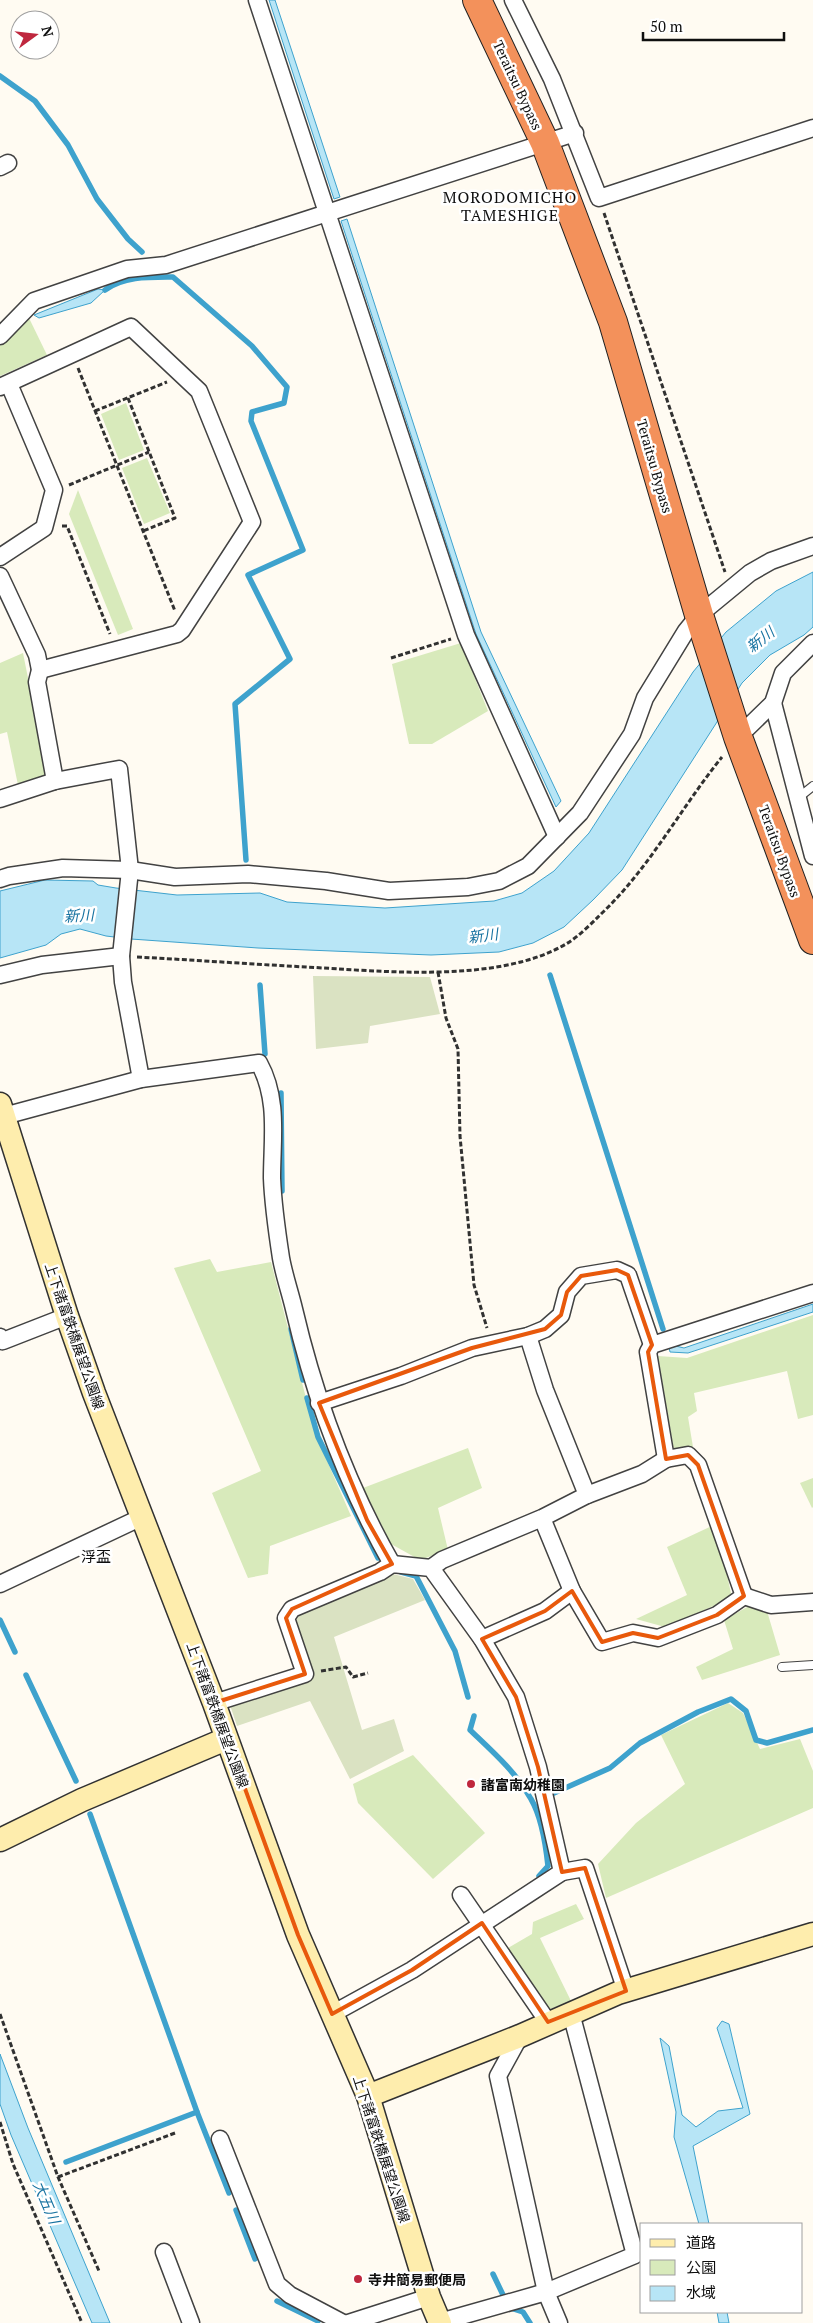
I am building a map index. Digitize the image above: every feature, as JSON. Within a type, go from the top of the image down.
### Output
[{"type":"highway","name":"Teraitsu Bypass","points":[[477,0],[546,143],[612,322],[699,615],[738,737],[812,932]]},
{"type":"street","points":[[257,0],[466,635],[557,837]]},
{"type":"street","points":[[513,0],[552,79],[575,133],[599,198],[813,128]]},
{"type":"street","points":[[0,336],[34,301],[127,269],[166,265],[575,133]]},
{"type":"street","points":[[0,557],[44,528],[54,490],[4,385],[131,327],[199,391],[252,522],[182,630],[177,634],[40,670]]},
{"type":"street","points":[[0,879],[63,868],[175,877],[248,874],[326,881],[389,891],[468,887],[499,881],[528,866],[580,813],[632,734],[646,698],[686,631],[699,615],[730,588],[771,561],[813,546]]},
{"type":"street","points":[[0,576],[37,655],[40,670],[37,682],[55,781]]},
{"type":"street","points":[[738,737],[773,704],[783,673],[813,643]]},
{"type":"street","points":[[773,704],[813,856]]},
{"type":"street","points":[[0,799],[55,781],[119,769],[130,873],[121,952],[123,982],[141,1079]]},
{"type":"street","points":[[0,975],[42,965],[121,952]]},
{"type":"street","points":[[2,1111],[141,1079],[259,1063],[268,1079],[274,1130],[272,1179],[281,1258],[319,1403],[330,1434],[367,1520],[392,1564]]},
{"type":"street","name":"上下諸富鉄橋展望公園線","points":[[2,1111],[67,1316],[94,1393],[214,1703],[298,1935],[368,2096],[429,2297],[440,2323]]},
{"type":"street","points":[[319,1403],[401,1376],[472,1348],[528,1336],[545,1329],[561,1315],[567,1292],[581,1276],[617,1270],[628,1275],[652,1345]]},
{"type":"street","points":[[666,1459],[648,1352],[652,1345],[813,1293]]},
{"type":"street","points":[[0,1337],[3,1341],[67,1316]]},
{"type":"street","points":[[528,1336],[545,1390],[587,1495]]},
{"type":"street","points":[[214,1703],[306,1674],[286,1618],[292,1609],[380,1572],[392,1564],[431,1568],[442,1560],[542,1518],[587,1495],[642,1474],[666,1459],[688,1455],[698,1465],[744,1596]]},
{"type":"street","points":[[0,1584],[142,1517]]},
{"type":"street","points":[[542,1518],[572,1591],[602,1642],[633,1633],[658,1638],[717,1616],[744,1596]]},
{"type":"street","points":[[431,1568],[482,1639],[516,1697],[538,1767],[562,1872]]},
{"type":"street","points":[[482,1639],[546,1611],[572,1591]]},
{"type":"street","points":[[744,1596],[770,1605],[813,1602]]},
{"type":"street","points":[[0,1840],[82,1800],[226,1739]]},
{"type":"street","points":[[332,2014],[412,1970],[562,1872],[585,1868],[626,1990]]},
{"type":"street","points":[[461,1895],[482,1923],[548,2022]]},
{"type":"street","points":[[368,2096],[520,2036],[548,2022],[626,1990],[813,1934]]},
{"type":"street","points":[[440,2323],[546,2292],[635,2255],[571,2013]]},
{"type":"street","points":[[520,2036],[498,2076],[546,2292],[559,2323]]},
{"type":"street","points":[[220,2139],[277,2284],[290,2295],[343,2323]]},
{"type":"street","points":[[164,2252],[191,2323]]},
{"type":"street","points":[[348,2323],[429,2297]]},
{"type":"lane","points":[[797,799],[813,786]]},
{"type":"lane","points":[[782,1667],[813,1665]]},
{"type":"path","points":[[599,198],[730,588]]},
{"type":"path","points":[[72,354],[182,630]]},
{"type":"path","points":[[95,411],[183,376]]},
{"type":"path","points":[[128,398],[175,518],[143,531]]},
{"type":"path","points":[[54,490],[149,452]]},
{"type":"path","points":[[44,528],[67,526],[116,650]]},
{"type":"path","points":[[391,658],[466,635]]},
{"type":"path","points":[[121,952],[354,969],[438,972],[502,967],[535,958],[566,944],[619,897],[645,865],[697,788],[738,737]]},
{"type":"path","points":[[438,972],[446,1018],[458,1048],[460,1136],[474,1285],[492,1345]]},
{"type":"path","points":[[306,1674],[346,1667],[353,1677],[368,1673]]},
{"type":"path","points":[[0,2014],[58,2177],[99,2271]]},
{"type":"path","points":[[0,2122],[14,2164],[82,2323]]},
{"type":"path","points":[[58,2177],[174,2134]]},
{"type":"highlighted area","points":[[617,1270],[628,1275],[652,1345],[648,1352],[666,1459],[688,1455],[698,1465],[744,1596],[717,1615],[658,1638],[633,1633],[602,1642],[572,1591],[545,1611],[482,1639],[516,1697],[538,1767],[562,1872],[585,1868],[626,1991],[548,2022],[482,1923],[412,1970],[332,2014],[298,1935],[214,1703],[305,1674],[286,1618],[292,1609],[392,1564],[367,1520],[319,1403],[472,1348],[545,1329],[561,1315],[567,1292],[581,1276]]},
{"type":"green space","points":[[28,316],[47,355],[0,376],[0,346]]},
{"type":"green space","points":[[126,403],[144,450],[119,460],[101,414]]},
{"type":"green space","points":[[147,458],[170,513],[144,524],[122,468]]},
{"type":"green space","points":[[78,490],[133,629],[118,635],[69,514]]},
{"type":"green space","points":[[461,643],[488,711],[432,744],[409,744],[392,664]]},
{"type":"green space","points":[[23,653],[48,778],[18,785],[7,732],[0,734],[0,663]]},
{"type":"green space","points":[[313,976],[430,977],[440,1014],[370,1026],[368,1043],[316,1049]]},
{"type":"green space","points":[[210,1259],[217,1272],[271,1262],[315,1433],[351,1516],[270,1546],[268,1574],[248,1578],[212,1493],[261,1471],[174,1268]]},
{"type":"green space","points":[[813,1315],[813,1415],[798,1419],[787,1371],[694,1393],[697,1411],[688,1417],[693,1447],[674,1451],[658,1356],[687,1358]]},
{"type":"green space","points":[[468,1448],[482,1488],[438,1508],[448,1550],[420,1560],[391,1544],[363,1488]]},
{"type":"green space","points":[[813,1478],[813,1507],[812,1508],[800,1483]]},
{"type":"green space","points":[[716,1524],[732,1598],[665,1627],[636,1619],[687,1595],[667,1547]]},
{"type":"green space","points":[[393,1574],[413,1579],[425,1600],[334,1637],[362,1730],[394,1719],[404,1751],[350,1779],[310,1701],[237,1726],[230,1705],[314,1676],[292,1616]]},
{"type":"green space","points":[[749,1606],[767,1611],[780,1655],[702,1680],[696,1667],[733,1649],[724,1620]]},
{"type":"green space","points":[[728,1703],[743,1713],[760,1749],[800,1739],[813,1771],[813,1808],[606,1898],[598,1864],[636,1823],[685,1784],[661,1735]]},
{"type":"green space","points":[[413,1755],[485,1833],[433,1879],[358,1803],[353,1784]]},
{"type":"green space","points":[[576,1904],[584,1919],[540,1938],[571,2001],[550,2009],[508,1948],[532,1934],[533,1922]]},
{"type":"water","points":[[269,0],[275,0],[340,197],[334,199]]},
{"type":"water","points":[[347,219],[481,632],[561,801],[556,807],[476,634],[341,221]]},
{"type":"water","points":[[98,289],[105,290],[91,303],[39,318],[34,315]]},
{"type":"water","name":"新川","points":[[813,572],[813,627],[804,635],[770,655],[742,683],[622,870],[564,927],[533,943],[499,952],[431,955],[258,948],[131,939],[106,936],[80,929],[61,934],[46,945],[0,958],[0,891],[45,880],[93,881],[98,885],[116,888],[177,895],[260,893],[287,902],[385,908],[494,901],[522,893],[554,871],[589,833],[693,672],[726,632],[776,591]]},
{"type":"water","points":[[813,1304],[813,1312],[688,1353],[670,1352],[669,1347],[672,1345],[684,1348]]},
{"type":"water","points":[[722,2021],[729,2024],[750,2114],[693,2146],[709,2223],[699,2223],[674,2137],[676,2112],[660,2038],[669,2046],[682,2115],[696,2127],[718,2111],[743,2108],[717,2028]]},
{"type":"water","name":"大五川","points":[[0,2054],[28,2128],[110,2323],[92,2323],[11,2135],[0,2104]]},
{"type":"water","points":[[717,2313],[727,2313],[729,2323],[719,2323]]},
{"type":"waterway","points":[[0,76],[35,101],[68,145],[97,199],[128,239],[142,252]]},
{"type":"waterway","points":[[105,290],[112,285],[129,280],[146,277],[173,277],[252,346],[287,387],[284,403],[252,412],[251,421],[303,550],[248,575],[290,659],[235,704],[246,860]]},
{"type":"waterway","points":[[550,975],[663,1329]]},
{"type":"waterway","points":[[260,985],[265,1054]]},
{"type":"waterway","points":[[281,1093],[282,1191]]},
{"type":"waterway","points":[[291,1329],[303,1380]]},
{"type":"waterway","points":[[307,1398],[318,1437],[378,1558]]},
{"type":"waterway","points":[[401,1572],[416,1576],[455,1651],[468,1697]]},
{"type":"waterway","points":[[0,1620],[15,1652]]},
{"type":"waterway","points":[[26,1675],[76,1781]]},
{"type":"waterway","points":[[554,1793],[610,1768],[640,1743],[698,1712],[731,1699],[746,1711],[756,1740],[767,1743],[813,1730]]},
{"type":"waterway","points":[[474,1716],[470,1730],[511,1771],[535,1806],[543,1832],[548,1866],[539,1876]]},
{"type":"waterway","points":[[90,1814],[197,2112],[229,2193]]},
{"type":"waterway","points":[[66,2162],[197,2112]]},
{"type":"waterway","points":[[236,2210],[255,2259]]},
{"type":"waterway","points":[[493,2274],[504,2297]]},
{"type":"waterway","points":[[277,2301],[318,2321]]},
{"type":"waterway","points":[[508,2307],[523,2312],[530,2323]]},
{"type":"place","name":"諸富南幼稚園","points":[[471,1784]]},
{"type":"place","name":"寺井簡易郵便局","points":[[358,2279]]},
{"type":"district","name":"MORODOMICHO TAMESHIGE","points":[[510,206]]},
{"type":"district","name":"浮盃","points":[[96,1556]]}]
